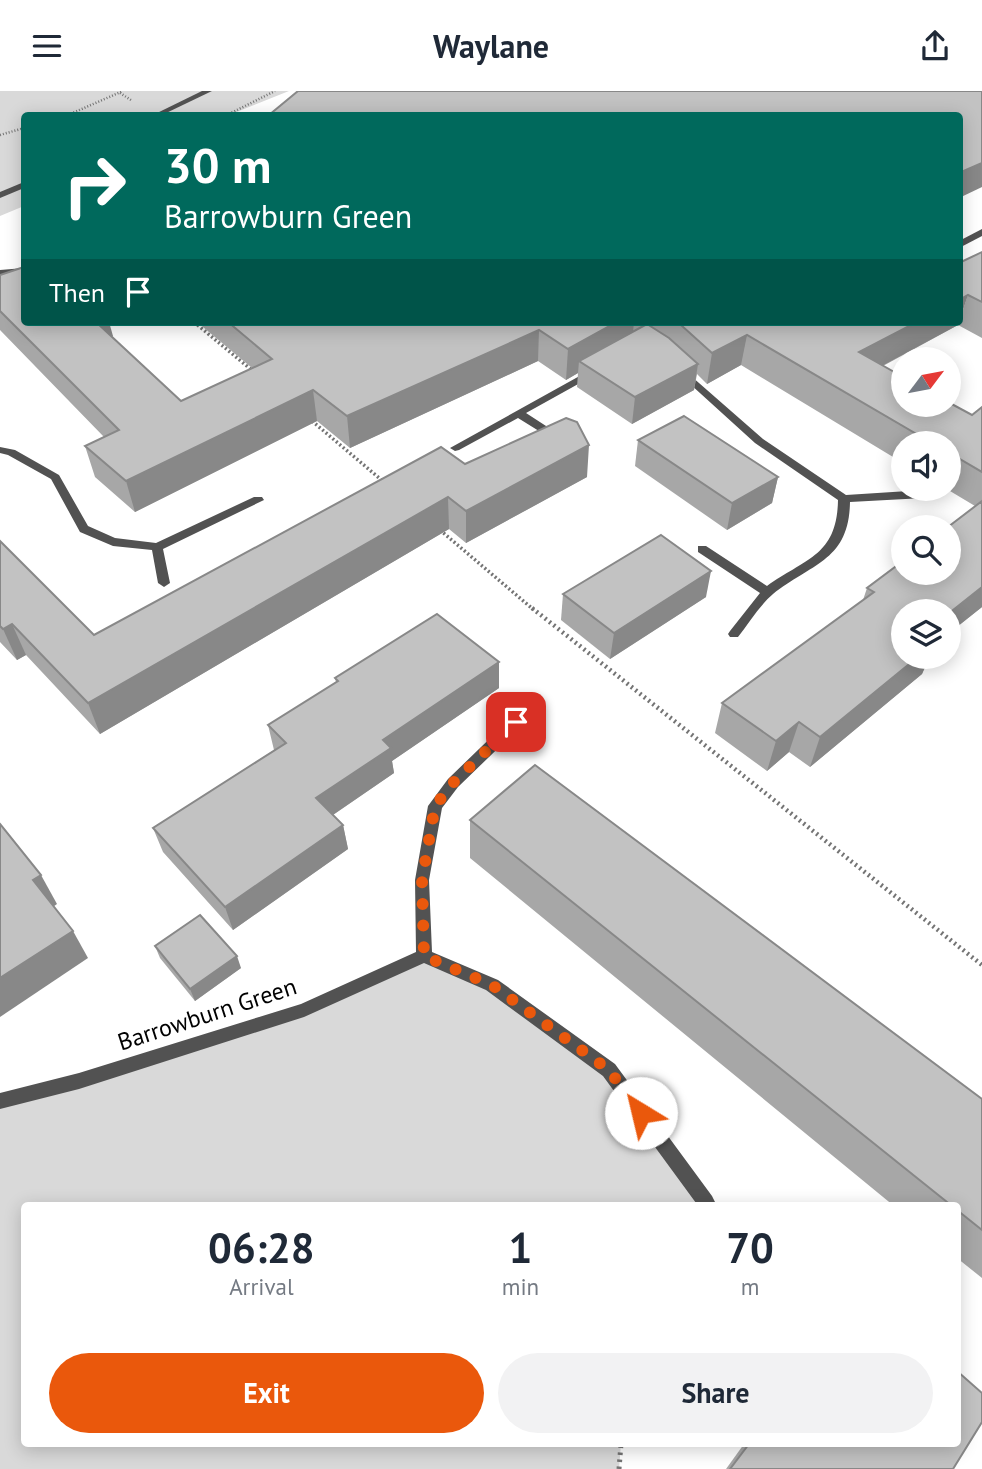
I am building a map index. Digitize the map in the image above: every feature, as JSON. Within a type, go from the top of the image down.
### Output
[{"type":"street","points":[[163,112],[208,91]]},
{"type":"street","points":[[0,195],[21,185]]},
{"type":"street","points":[[963,243],[982,232]]},
{"type":"street","points":[[0,273],[21,271]]},
{"type":"street","points":[[671,361],[759,441],[820,480],[844,499],[891,496]]},
{"type":"street","points":[[455,449],[610,362]]},
{"type":"street","points":[[519,413],[564,442]]},
{"type":"street","points":[[0,450],[11,453],[55,477],[84,529],[113,542],[157,547],[258,500]]},
{"type":"street","points":[[734,634],[767,592],[815,563],[839,540],[846,517],[844,499]]},
{"type":"street","points":[[157,547],[164,583]]},
{"type":"street","points":[[702,549],[767,592]]},
{"type":"street","points":[[516,722],[453,783],[435,806],[422,880],[424,956],[492,985],[609,1070],[707,1202]]},
{"type":"street","name":"Barrowburn Green","points":[[0,1101],[79,1081],[304,1010],[424,956]]},
{"type":"path","points":[[75,112],[123,91]]},
{"type":"path","points":[[231,112],[275,91]]},
{"type":"path","points":[[0,135],[21,129]]},
{"type":"path","points":[[199,326],[257,375]]},
{"type":"path","points":[[309,419],[392,489]]},
{"type":"path","points":[[433,524],[569,639],[982,965]]},
{"type":"path","points":[[619,1469],[621,1447]]},
{"type":"shaded area","points":[[0,91],[289,91],[236,112],[21,112],[21,207],[0,216]]},
{"type":"shaded area","points":[[424,956],[492,985],[609,1070],[701,1202],[21,1202],[21,1447],[621,1447],[619,1469],[0,1469],[0,1101],[304,1010]]},
{"type":"building","points":[[298,91],[982,91],[982,163],[963,171],[963,112],[273,112]]},
{"type":"building","points":[[982,252],[982,302],[968,295],[963,298],[963,261]]},
{"type":"building","points":[[21,268],[21,326],[100,326],[181,401],[272,359],[233,326],[610,326],[568,349],[539,330],[347,416],[313,390],[126,481],[85,446],[119,430],[0,311],[0,275]]},
{"type":"building","points":[[643,326],[650,326],[669,338],[698,364],[635,397],[579,361]]},
{"type":"building","points":[[682,326],[909,326],[859,352],[891,370],[891,417],[961,417],[961,409],[972,415],[982,407],[982,472],[961,460],[961,431],[911,431],[747,335],[712,353]]},
{"type":"building","points":[[684,416],[778,477],[732,503],[638,440]]},
{"type":"building","points":[[566,418],[577,422],[589,445],[466,511],[448,497],[88,703],[12,624],[3,629],[0,626],[0,541],[94,635],[441,447],[465,464]]},
{"type":"building","points":[[982,501],[982,587],[961,604],[961,599],[891,599],[891,669],[903,669],[820,737],[799,722],[776,741],[722,703],[874,592],[867,588],[891,570],[891,585],[961,585],[961,517]]},
{"type":"building","points":[[661,535],[711,571],[614,633],[563,594]]},
{"type":"building","points":[[437,614],[499,662],[383,740],[391,748],[316,798],[343,825],[225,907],[153,828],[286,743],[268,725],[338,681],[335,678]]},
{"type":"building","points":[[535,765],[982,1099],[982,1230],[961,1213],[961,1202],[947,1202],[470,820]]},
{"type":"building","points":[[0,824],[41,875],[33,880],[73,931],[0,978]]},
{"type":"building","points":[[200,915],[237,956],[190,989],[155,946]]},
{"type":"building","points":[[961,1375],[982,1393],[982,1422],[953,1469],[730,1469],[747,1447],[961,1447]]},
{"type":"route","points":[[516,722],[453,783],[435,806],[422,880],[424,956],[492,985],[609,1070],[641,1113]]}]
